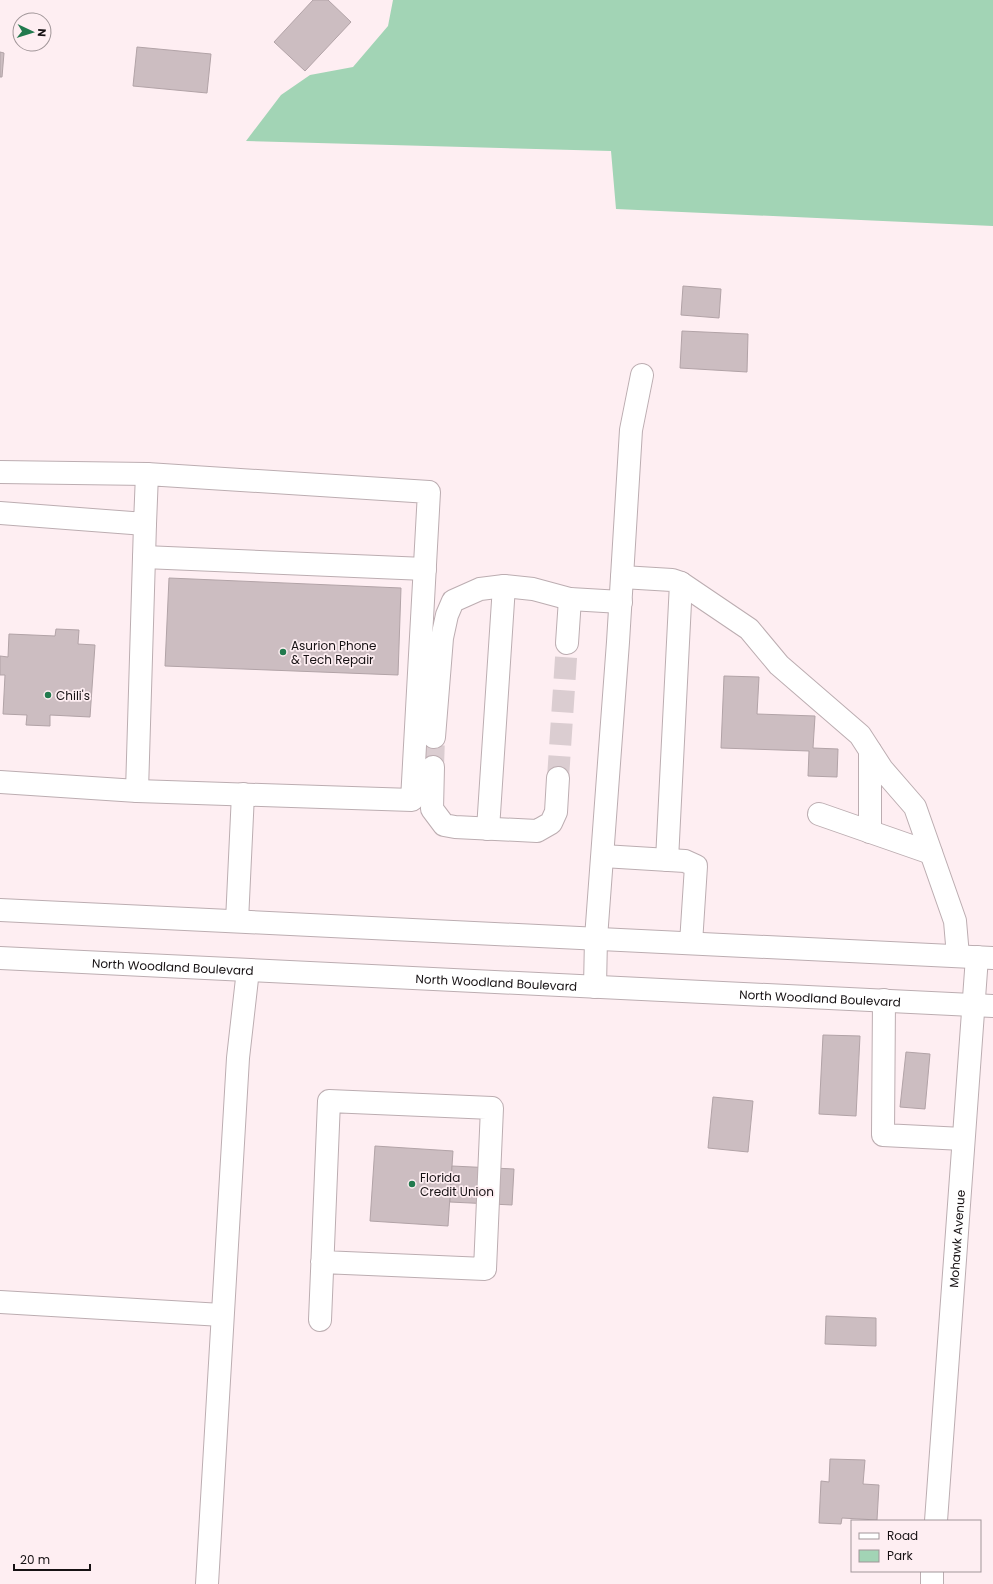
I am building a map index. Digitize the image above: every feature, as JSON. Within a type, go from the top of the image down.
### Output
[{"type":"main road","points":[[595,987],[596,938],[621,602],[631,430],[642,375]]},
{"type":"main road","points":[[0,472],[147,474],[429,492],[412,800],[137,791],[0,782]]},
{"type":"main road","points":[[137,791],[147,474]]},
{"type":"main road","points":[[0,513],[145,524]]},
{"type":"main road","points":[[144,557],[425,569]]},
{"type":"main road","points":[[622,577],[672,580],[681,583],[667,860]]},
{"type":"main road","name":"Mohawk Avenue","points":[[681,583],[748,629],[779,665],[860,736],[882,770],[915,807],[955,921],[976,957],[983,1005],[963,1139],[936,1520]]},
{"type":"main road","points":[[434,737],[442,638],[447,615],[453,601],[480,589],[504,586],[533,589],[570,599],[621,602]]},
{"type":"main road","points":[[488,829],[504,586]]},
{"type":"main road","points":[[567,643],[570,599]]},
{"type":"main road","points":[[870,751],[870,832]]},
{"type":"main road","points":[[433,767],[432,809],[444,825],[455,828],[537,831],[551,823],[556,812],[558,778]]},
{"type":"main road","points":[[237,921],[243,794]]},
{"type":"main road","points":[[819,814],[931,853]]},
{"type":"main road","points":[[602,856],[685,861],[696,866],[691,943]]},
{"type":"main road","points":[[0,910],[976,957]]},
{"type":"main road","name":"North Woodland Boulevard","points":[[0,958],[983,1005]]},
{"type":"main road","points":[[207,1584],[238,1058],[248,970]]},
{"type":"main road","points":[[884,1000],[883,1134],[963,1139]]},
{"type":"main road","points":[[320,1320],[322,1262],[329,1101],[492,1108],[485,1269],[322,1262]]},
{"type":"main road","points":[[0,1302],[222,1315]]},
{"type":"main road","points":[[932,1572],[932,1584]]},
{"type":"green space","points":[[393,0],[993,0],[993,226],[616,209],[611,151],[246,141],[281,95],[310,75],[353,67],[388,26]]},
{"type":"building","points":[[313,0],[328,0],[351,22],[305,71],[274,42]]},
{"type":"building","points":[[137,47],[211,54],[207,93],[133,86]]},
{"type":"building","points":[[0,52],[4,53],[2,77],[0,77]]},
{"type":"building","points":[[683,286],[721,289],[719,318],[681,315]]},
{"type":"building","points":[[682,331],[748,334],[747,372],[680,368]]},
{"type":"building","points":[[169,578],[401,588],[398,675],[165,666]]},
{"type":"building","name":"Chili's","points":[[56,629],[79,630],[78,644],[95,645],[90,717],[50,715],[50,726],[26,725],[27,715],[3,714],[5,675],[0,675],[0,656],[8,657],[9,634],[55,636]]},
{"type":"building","points":[[724,676],[759,677],[757,714],[815,716],[813,748],[838,749],[837,777],[808,776],[809,751],[721,748]]},
{"type":"building","points":[[823,1035],[860,1036],[856,1116],[819,1114]]},
{"type":"building","points":[[906,1052],[930,1054],[925,1109],[900,1107]]},
{"type":"building","points":[[713,1097],[753,1101],[748,1152],[708,1148]]},
{"type":"building","name":"Florida Credit Union","points":[[375,1146],[453,1151],[448,1226],[370,1221]]},
{"type":"building","points":[[452,1166],[514,1169],[512,1205],[450,1202]]},
{"type":"building","points":[[826,1316],[876,1318],[876,1346],[825,1344]]},
{"type":"building","points":[[830,1459],[865,1460],[863,1484],[879,1485],[877,1520],[842,1518],[841,1524],[819,1523],[821,1481],[829,1482]]},
{"type":"tunnel","points":[[558,778],[567,643]]},
{"type":"tunnel","points":[[433,767],[434,737]]},
{"type":"place","name":"Asurion Phone & Tech Repair","points":[[283,652]]},
{"type":"place","name":"Chili's","points":[[48,695]]},
{"type":"place","name":"Florida Credit Union","points":[[412,1184]]}]
